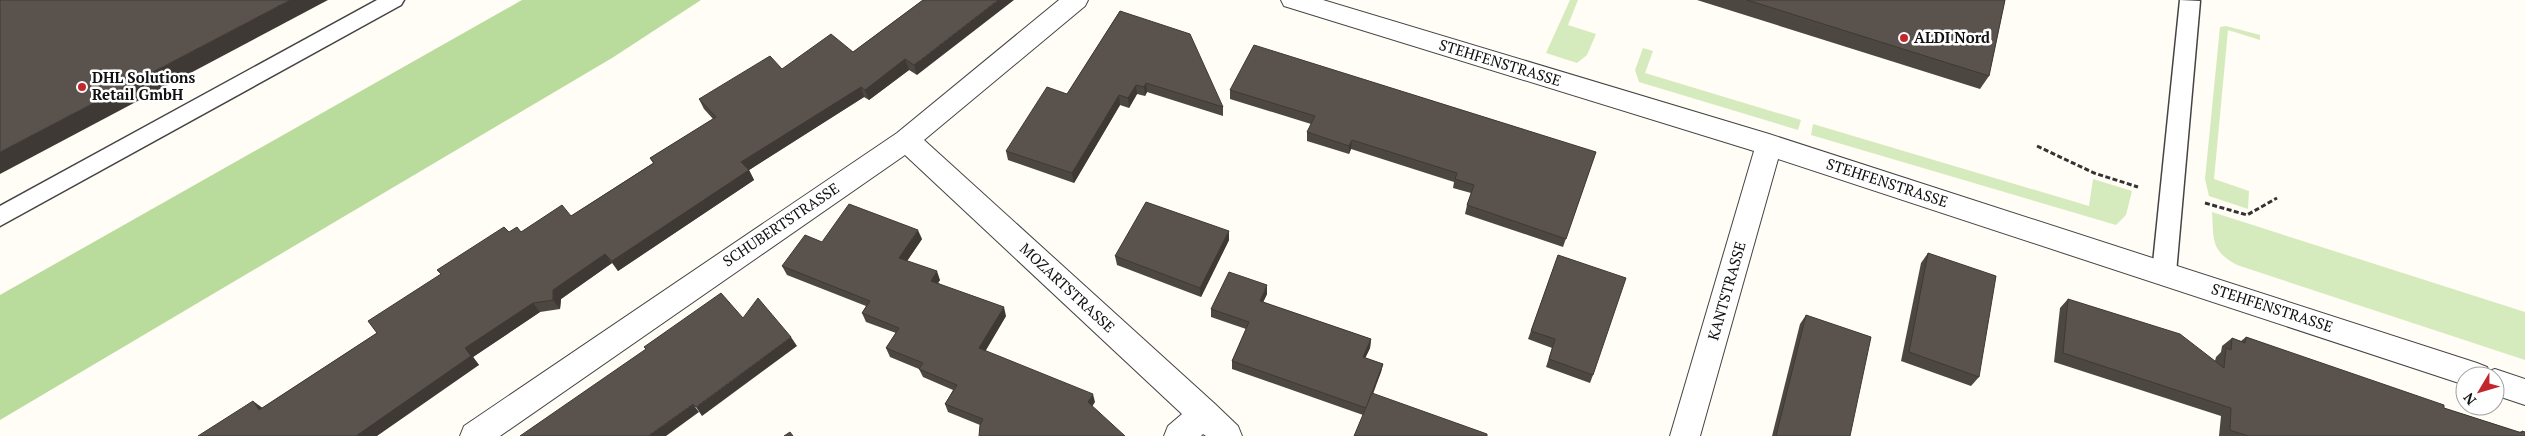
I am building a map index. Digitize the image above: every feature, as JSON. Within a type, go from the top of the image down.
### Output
[{"type":"street","name":"SCHUBERTSTRASSE","points":[[475,436],[906,140],[1076,0]]},
{"type":"street","name":"STEHFENSTRASSE","points":[[1293,0],[1769,145],[2455,369]]},
{"type":"street","name":"MOZARTSTRASSE","points":[[906,140],[1227,436]]},
{"type":"street","name":"KANTSTRASSE","points":[[1685,436],[1769,145]]},
{"type":"street","points":[[2505,385],[2525,392]]},
{"type":"street","points":[[1179,436],[1204,414]]},
{"type":"lane","points":[[0,218],[394,0]]},
{"type":"lane","points":[[2164,273],[2190,1]]},
{"type":"path","points":[[2037,146],[2094,173],[2171,196],[2215,205],[2247,215],[2277,198]]},
{"type":"green space","points":[[522,0],[701,0],[612,58],[0,420],[0,295]]},
{"type":"green space","points":[[1570,0],[1578,0],[1568,25],[1596,34],[1587,55],[1577,63],[1546,53]]},
{"type":"green space","points":[[2226,26],[2260,35],[2260,40],[2228,30],[2214,179],[2249,191],[2248,209],[2209,196],[2205,179],[2220,27]]},
{"type":"green space","points":[[1643,48],[1653,51],[1645,73],[1801,120],[1798,130],[1639,82],[1635,70]]},
{"type":"green space","points":[[1813,124],[2089,206],[2093,179],[2132,191],[2126,215],[2116,225],[1811,135]]},
{"type":"green space","points":[[2212,212],[2525,312],[2525,360],[2237,265],[2222,254],[2215,243]]},
{"type":"building","name":"DHL Solutions Retail GmbH","points":[[0,0],[290,0],[0,152]]},
{"type":"building","points":[[923,0],[998,0],[914,65],[905,59],[865,90],[861,87],[741,162],[749,170],[612,261],[605,254],[553,290],[553,300],[533,303],[465,348],[471,356],[356,436],[198,436],[253,401],[259,410],[377,333],[368,321],[441,274],[437,270],[504,227],[509,232],[517,227],[521,232],[562,205],[571,216],[654,163],[650,158],[716,117],[699,99],[770,56],[782,69],[831,34],[853,52]]},
{"type":"building","name":"ALDI Nord","points":[[1747,0],[2005,0],[1989,76]]},
{"type":"building","points":[[1120,11],[1190,34],[1223,107],[1146,83],[1144,87],[1136,85],[1128,98],[1119,95],[1072,173],[1006,151],[1047,87],[1067,94]]},
{"type":"building","points":[[1254,45],[1596,152],[1566,239],[1467,205],[1474,185],[1455,179],[1457,173],[1352,140],[1349,146],[1307,132],[1315,116],[1230,90]]},
{"type":"building","points":[[1146,202],[1229,231],[1200,288],[1115,256]]},
{"type":"building","points":[[849,204],[918,230],[899,258],[937,271],[931,281],[1004,307],[979,348],[1093,394],[1088,402],[1125,436],[979,436],[980,425],[983,419],[945,404],[957,385],[919,369],[923,363],[886,348],[899,328],[862,313],[870,301],[782,266],[805,235],[822,242]]},
{"type":"building","points":[[1928,253],[1996,276],[1979,377],[1909,352]]},
{"type":"building","points":[[1558,255],[1626,278],[1593,375],[1549,359],[1555,339],[1531,331]]},
{"type":"building","points":[[1229,272],[1267,285],[1260,301],[1371,339],[1363,357],[1383,364],[1366,408],[1232,361],[1249,322],[1211,309]]},
{"type":"building","points":[[721,293],[743,318],[758,298],[791,337],[696,407],[693,404],[648,436],[520,436],[646,349],[644,347]]},
{"type":"building","points":[[2068,299],[2180,334],[2224,368],[2226,348],[2231,350],[2232,338],[2245,343],[2246,337],[2444,405],[2444,408],[2455,412],[2455,416],[2469,416],[2522,433],[2522,431],[2525,432],[2525,436],[2248,436],[2230,430],[2231,408],[2063,353]]},
{"type":"building","points":[[1806,315],[1871,337],[1850,436],[1776,436]]},
{"type":"building","points":[[1372,393],[1487,434],[1487,436],[1354,436]]},
{"type":"building","points":[[790,432],[793,436],[784,436]]},
{"type":"place","name":"ALDI Nord","points":[[1904,38]]},
{"type":"place","name":"DHL Solutions Retail GmbH","points":[[82,87]]}]
